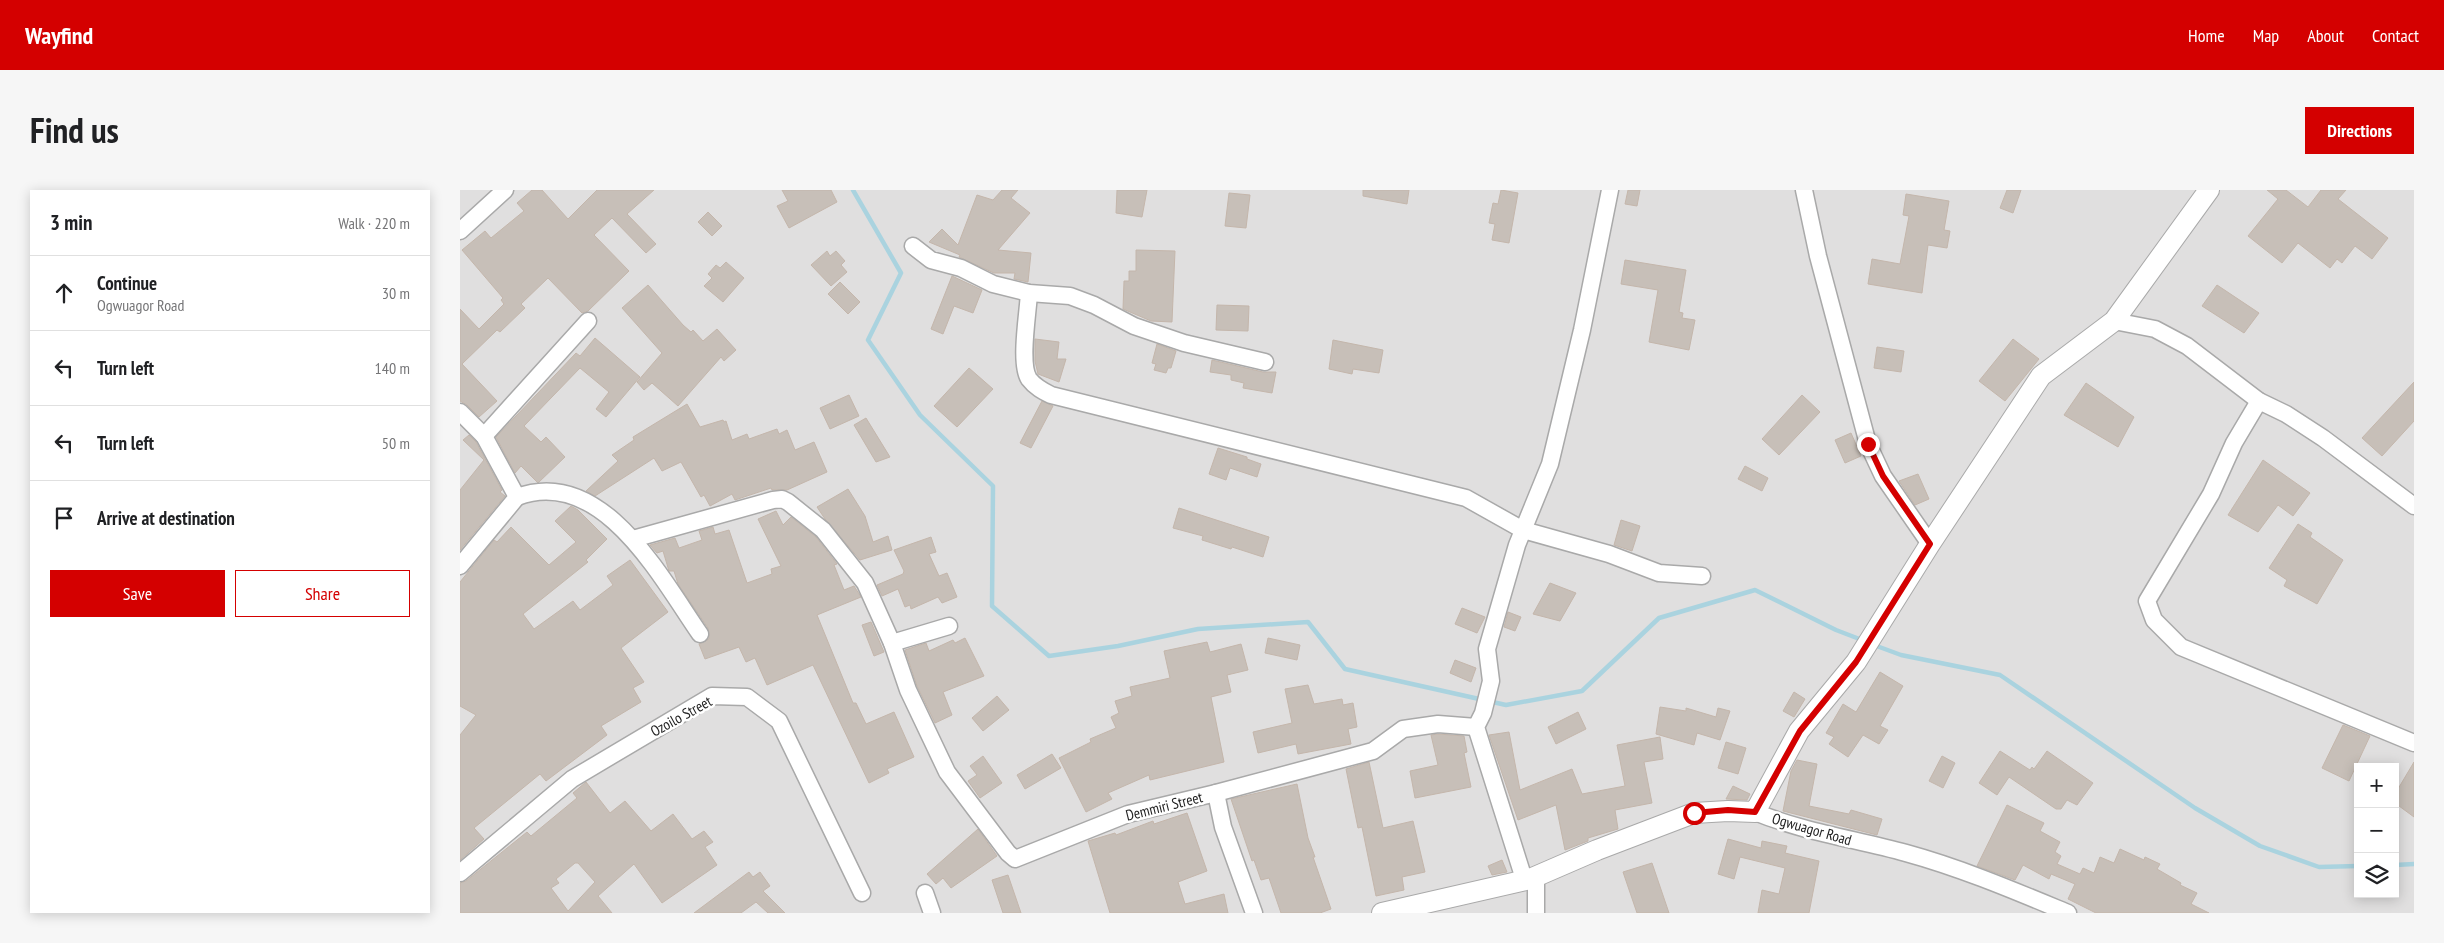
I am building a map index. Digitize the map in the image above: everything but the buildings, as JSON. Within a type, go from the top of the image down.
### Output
[{"type":"street","points":[[460,231],[505,190]]},
{"type":"street","points":[[1536,913],[1530,878],[1476,727],[1487,701],[1491,681],[1487,649],[1523,530],[1550,464],[1582,330],[1610,190]]},
{"type":"street","points":[[1804,190],[1820,264],[1868,444],[1883,476],[1930,544]]},
{"type":"street","points":[[1755,812],[1800,731],[1856,662],[1930,544],[2041,376],[2114,321],[2209,190]]},
{"type":"street","points":[[914,246],[932,260],[961,268],[993,284],[1029,293],[1070,296],[1094,305],[1134,326],[1184,344],[1265,362]]},
{"type":"street","points":[[1029,293],[1025,361],[1027,374],[1039,388],[1051,395],[1068,401],[1466,498],[1523,530],[1609,554],[1659,573],[1702,576]]},
{"type":"street","points":[[484,436],[588,321]]},
{"type":"street","points":[[2114,321],[2155,329],[2187,346],[2259,401],[2286,414],[2323,438],[2414,506]]},
{"type":"street","points":[[2259,401],[2234,443],[2211,494],[2147,600],[2154,620],[2181,647],[2414,743]]},
{"type":"street","points":[[460,412],[484,436],[518,497]]},
{"type":"street","points":[[460,566],[518,497],[531,492],[548,491],[576,496],[612,518],[633,539],[700,634]]},
{"type":"street","points":[[633,539],[782,499],[822,530],[865,583],[892,643],[950,626]]},
{"type":"street","name":"Demmiri Street","points":[[892,643],[908,690],[947,772],[1008,853],[1015,859],[1128,814],[1216,793],[1223,827],[1254,913]]},
{"type":"street","name":"Ozoilo Street","points":[[460,873],[572,779],[712,696],[747,697],[779,721],[862,893]]},
{"type":"street","points":[[1216,793],[1373,751],[1403,729],[1438,724],[1476,727]]},
{"type":"street","name":"Ogwuagor Road","points":[[1382,913],[1530,878],[1596,850],[1694,813],[1728,810],[1755,812],[1782,823],[1907,853],[2014,890],[2068,913]]},
{"type":"street","points":[[925,893],[932,913]]},
{"type":"shaded area","points":[[460,190],[2414,190],[2414,913],[460,913]]},
{"type":"waterway","points":[[853,190],[901,273],[868,340],[920,415],[993,486],[992,606],[1049,656],[1118,646],[1198,629],[1308,622],[1345,669],[1506,705],[1582,691],[1659,618],[1755,590],[1836,630],[1862,640]]},
{"type":"waterway","points":[[1874,645],[1901,655],[2000,675],[2195,808],[2260,846],[2319,867],[2354,866]]},
{"type":"waterway","points":[[2399,865],[2414,864]]},
{"type":"route","points":[[1694,813],[1728,810],[1755,812],[1800,731],[1856,662],[1930,544],[1883,476],[1868,444]]}]
